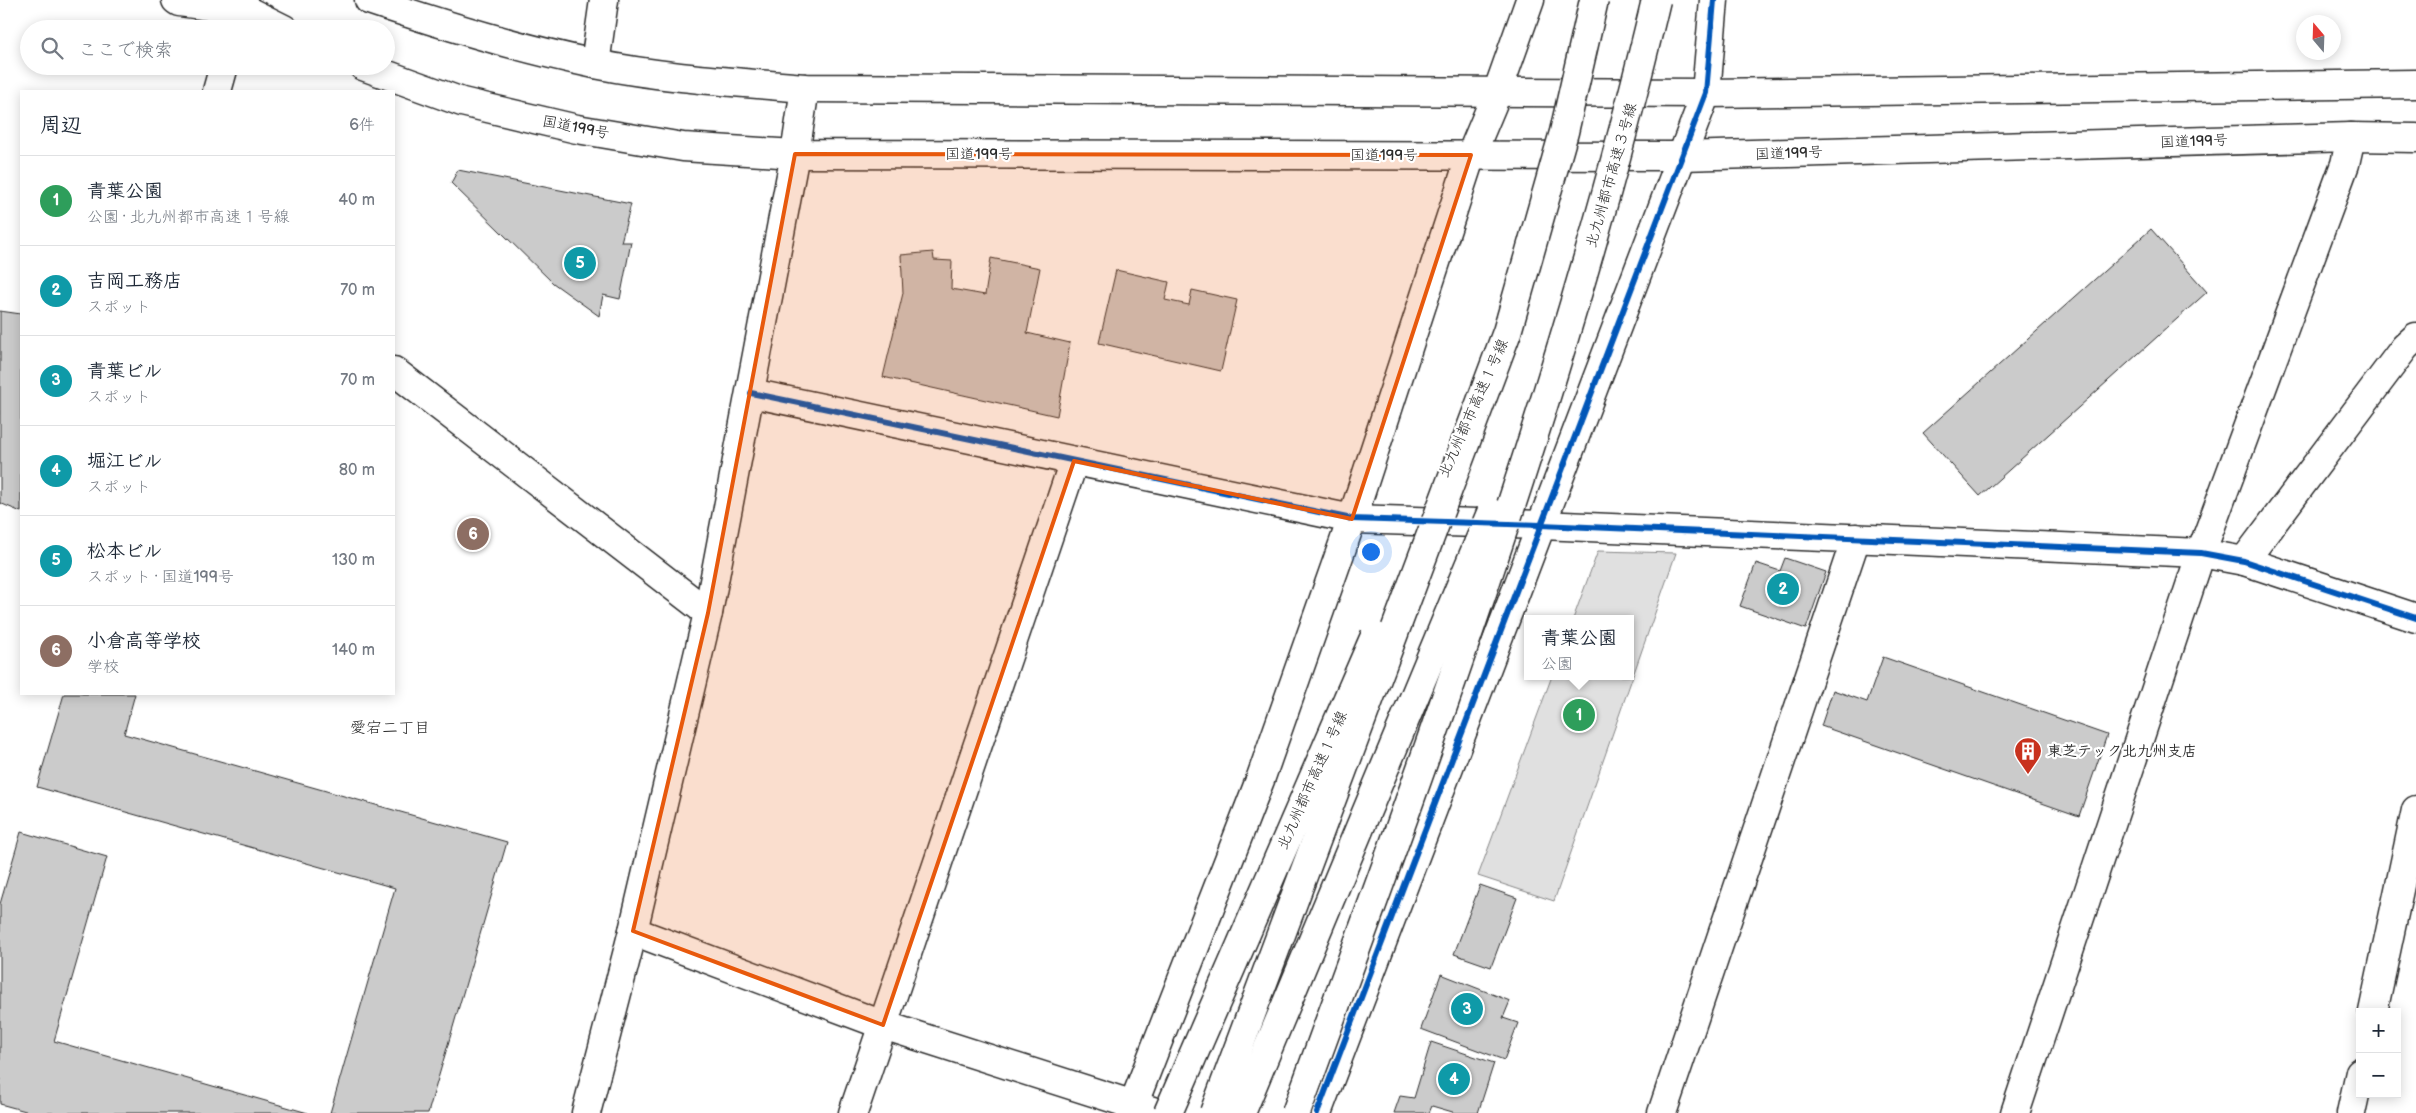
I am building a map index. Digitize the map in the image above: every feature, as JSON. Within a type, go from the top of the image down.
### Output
[{"type":"main road","points":[[176,0],[241,13],[260,20]]},
{"type":"main road","points":[[369,0],[491,40],[595,64],[694,79],[805,88],[1706,93],[2416,84]]},
{"type":"main road","points":[[595,64],[604,0]]},
{"type":"main road","points":[[1132,1109],[1260,780],[1352,519],[1471,155],[1497,93],[1530,0]]},
{"type":"main road","points":[[1507,332],[1564,132],[1594,0]]},
{"type":"main road","name":"北九州都市高速３号線","points":[[1560,348],[1626,129],[1656,0]]},
{"type":"main road","points":[[1317,1113],[1706,93],[1714,0]]},
{"type":"main road","points":[[217,90],[221,75]]},
{"type":"main road","name":"国道199号","points":[[388,75],[462,102],[577,129],[683,146],[795,154],[1682,156],[2351,137],[2416,138]]},
{"type":"main road","points":[[586,1113],[633,931],[708,614],[751,393],[795,154],[805,88]]},
{"type":"main road","points":[[2015,1113],[2201,553],[2345,164],[2351,137]]},
{"type":"main road","name":"北九州都市高速１号線","points":[[1168,1113],[1507,332]]},
{"type":"main road","name":"北九州都市高速１号線","points":[[1214,1113],[1507,332]]},
{"type":"main road","points":[[2244,561],[2405,347],[2416,337]]},
{"type":"main road","points":[[1241,1113],[1560,348]]},
{"type":"main road","points":[[1296,1113],[1411,801],[1486,581],[1560,348]]},
{"type":"main road","points":[[395,372],[708,614]]},
{"type":"main road","points":[[751,393],[1352,519],[1542,525],[2201,553],[2244,561],[2416,618]]},
{"type":"main road","points":[[853,1113],[1074,461]]},
{"type":"main road","points":[[1662,1113],[1856,538]]},
{"type":"main road","points":[[2374,1008],[2416,810]]},
{"type":"main road","points":[[633,931],[883,1025],[1132,1109],[1159,1113]]},
{"type":"main road","points":[[2351,1113],[2356,1090]]},
{"type":"highlighted area","points":[[795,154],[1471,155],[1352,519],[1074,461],[883,1025],[633,931],[708,613]]},
{"type":"shaded area","points":[[1598,551],[1676,553],[1634,673],[1634,615],[1574,615]]},
{"type":"shaded area","points":[[1551,680],[1631,680],[1554,901],[1478,876]]},
{"type":"building","points":[[458,170],[631,204],[621,242],[631,242],[620,299],[603,295],[599,316],[553,283],[451,183]]},
{"type":"building","points":[[2151,229],[2207,292],[1980,496],[1923,433]]},
{"type":"building","points":[[933,252],[934,260],[952,261],[951,289],[985,295],[991,258],[1040,268],[1027,333],[1070,343],[1057,416],[883,377],[903,293],[901,255]]},
{"type":"building","points":[[1116,270],[1169,282],[1165,300],[1189,305],[1192,290],[1237,300],[1221,371],[1099,343]]},
{"type":"building","points":[[0,311],[20,314],[20,512],[0,503]]},
{"type":"building","points":[[1785,558],[1826,572],[1806,629],[1740,606],[1756,563],[1780,571]]},
{"type":"building","name":"東芝テック北九州支店","points":[[1883,657],[2107,735],[2079,816],[1821,726],[1833,690],[1867,702]]},
{"type":"building","points":[[64,695],[135,695],[124,734],[507,842],[428,1113],[330,1113],[395,888],[37,787]]},
{"type":"building","points":[[21,832],[107,857],[54,1041],[308,1113],[33,1113],[0,1104],[0,904]]},
{"type":"building","points":[[1480,885],[1517,898],[1491,967],[1454,954]]},
{"type":"building","points":[[1441,974],[1510,1001],[1503,1018],[1518,1023],[1504,1060],[1421,1029]]},
{"type":"building","points":[[1431,1042],[1494,1063],[1478,1113],[1456,1113],[1432,1106],[1429,1113],[1394,1113],[1400,1096],[1414,1098]]},
{"type":"cycle path","points":[[1317,1113],[1706,93],[1714,0]]},
{"type":"cycle path","points":[[751,393],[1352,519],[1541,525],[2201,553],[2244,561],[2416,618]]},
{"type":"place","name":"松本ビル","points":[[580,263]]},
{"type":"place","name":"小倉高等学校","points":[[473,534]]},
{"type":"place","name":"吉岡工務店","points":[[1783,589]]},
{"type":"place","name":"青葉公園","points":[[1579,715]]},
{"type":"place","name":"東芝テック北九州支店","points":[[2028,775]]},
{"type":"place","name":"青葉ビル","points":[[1467,1009]]},
{"type":"place","name":"堀江ビル","points":[[1454,1079]]},
{"type":"district","name":"愛宕二丁目","points":[[390,727]]}]
